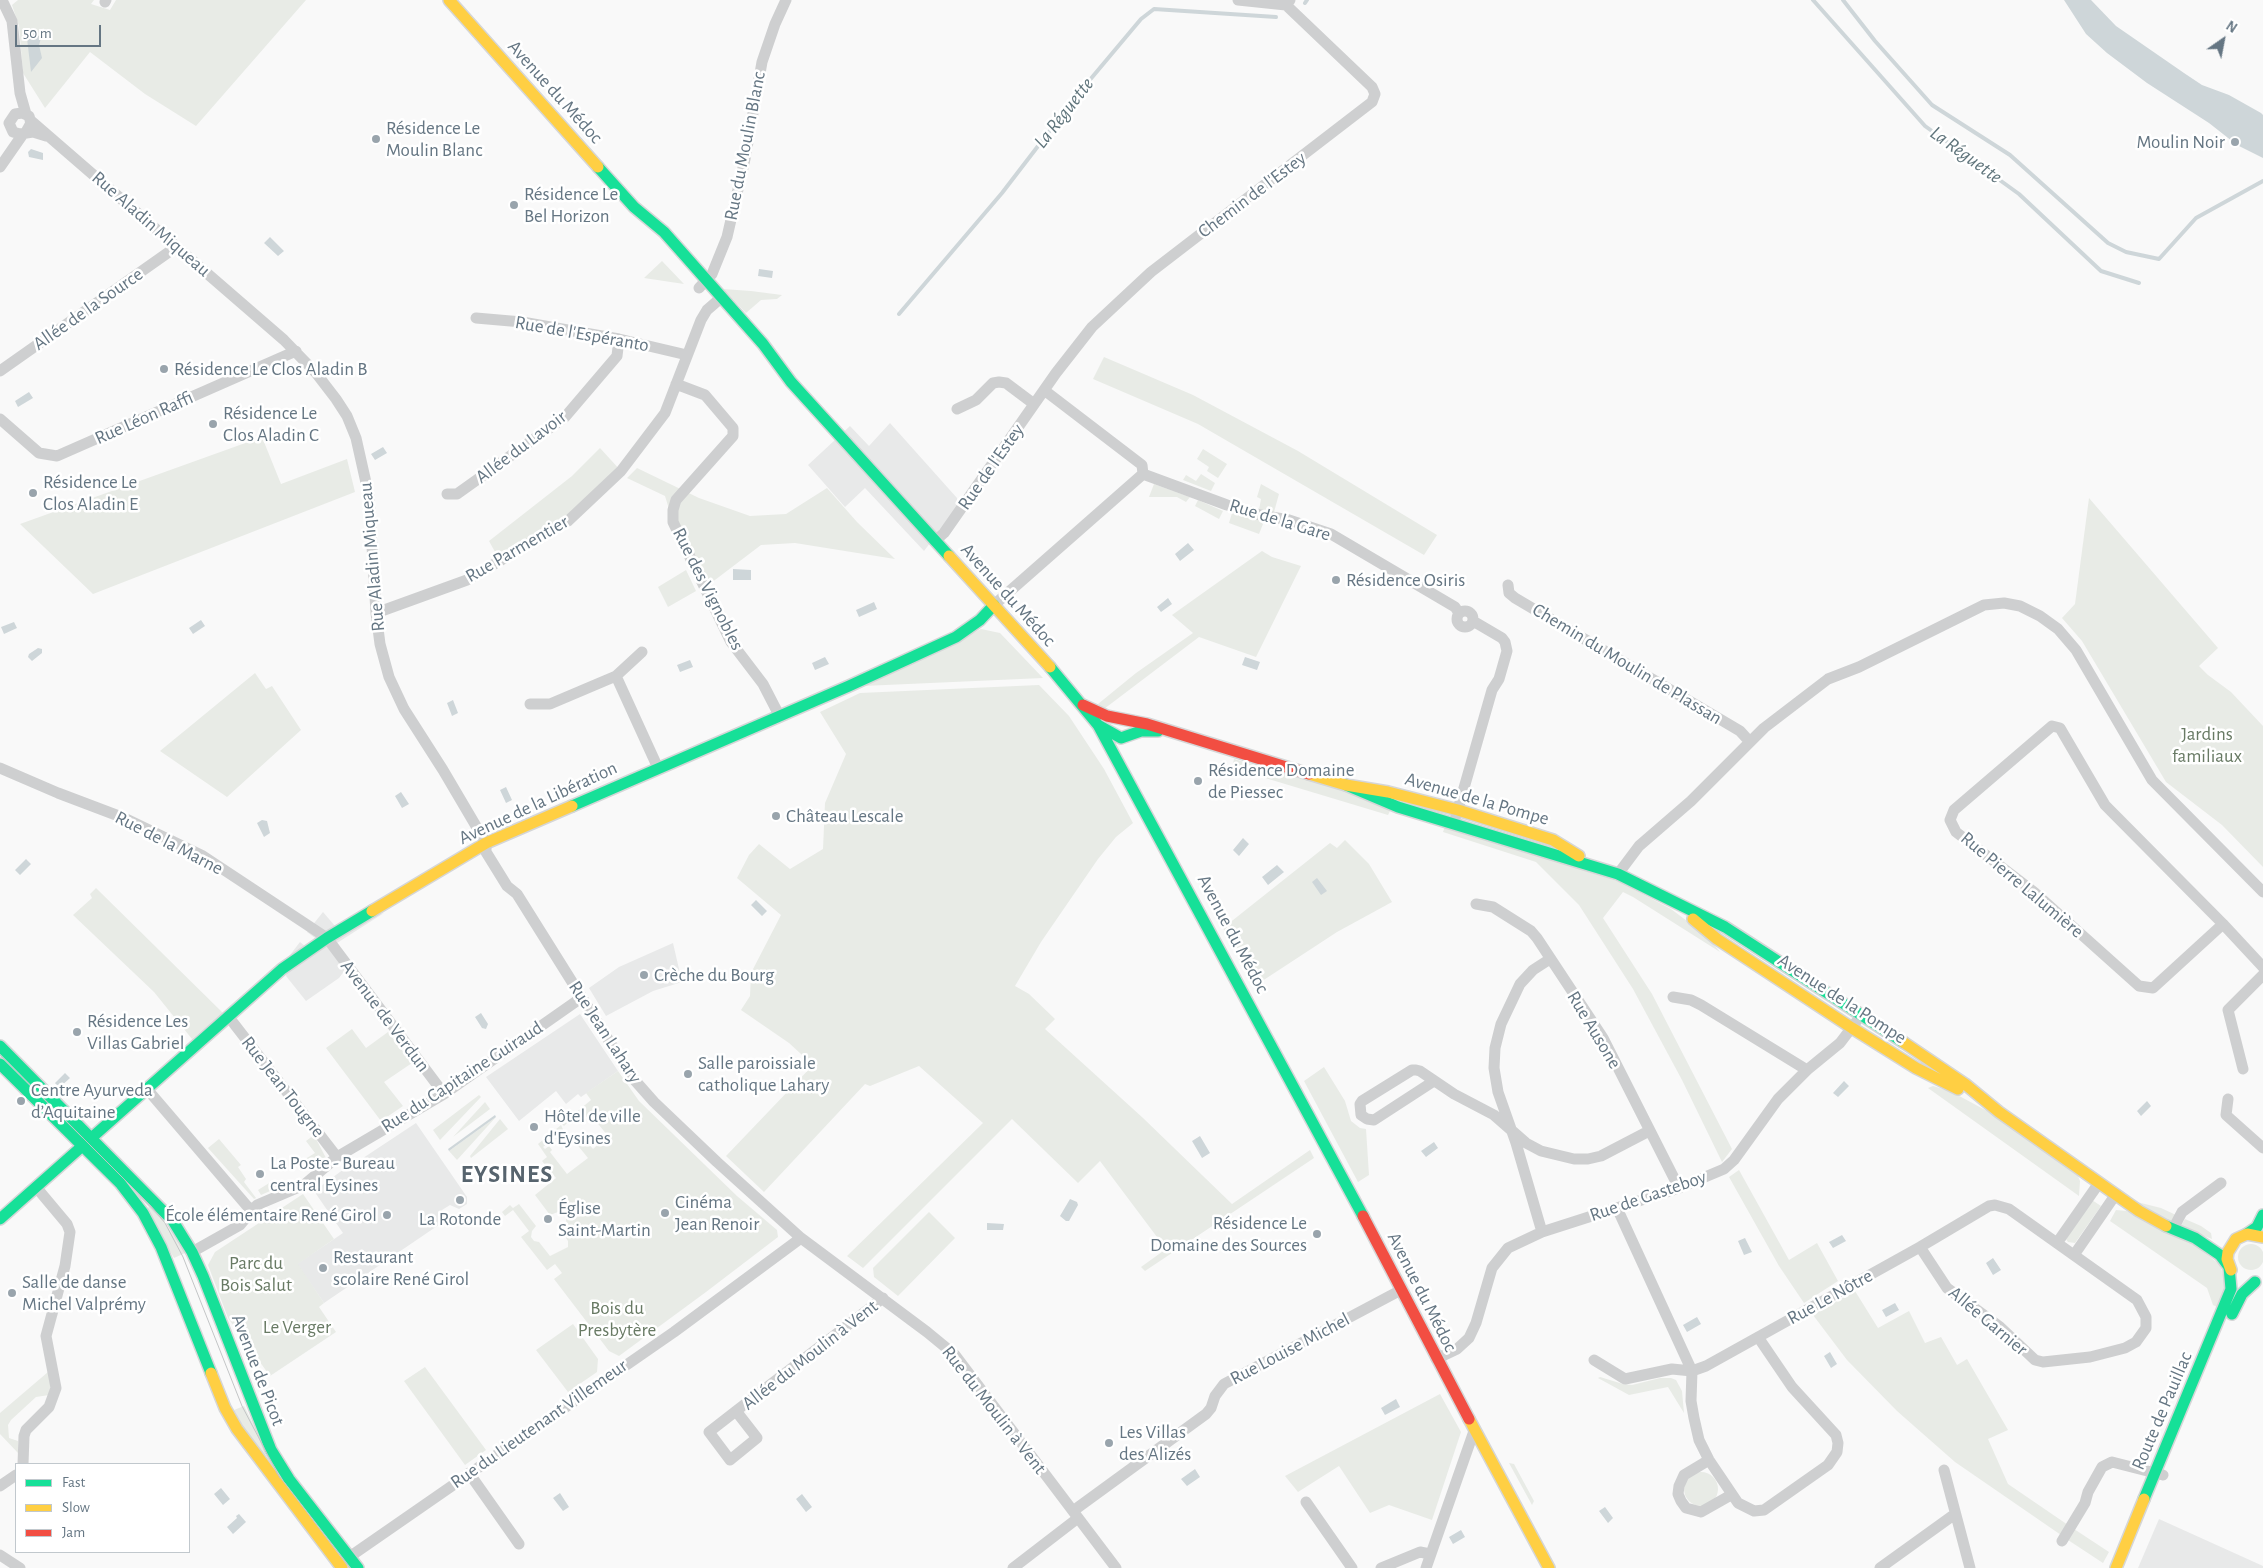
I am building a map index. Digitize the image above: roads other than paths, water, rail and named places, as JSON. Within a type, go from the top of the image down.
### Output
[{"type":"street","points":[[2,0],[12,21],[20,93],[18,123],[3,162]]},
{"type":"street","name":"Avenue du Médoc","points":[[449,0],[634,207],[664,232],[703,284],[763,344],[791,382],[994,605],[1083,705],[1098,725],[1336,1162],[1436,1359],[1549,1568]]},
{"type":"street","name":"Rue du Moulin Blanc","points":[[703,284],[712,274],[727,237],[745,159],[762,62],[772,30],[786,0]]},
{"type":"street","points":[[1238,0],[1288,2]]},
{"type":"street","name":"Chemin de l'Estey","points":[[1044,390],[1092,327],[1150,272],[1372,102],[1375,94],[1372,87],[1288,2]]},
{"type":"street","name":"Rue Aladin Miqueau","points":[[18,123],[50,137],[296,351],[336,399],[347,416],[356,438],[369,496],[376,613],[380,644],[389,677],[404,709],[444,770],[486,843]]},
{"type":"street","name":"Allée de la Source","points":[[0,371],[176,247]]},
{"type":"street","name":"Rue Parmentier","points":[[376,613],[467,580],[568,521],[621,471],[665,413],[701,320],[718,301]]},
{"type":"street","name":"Rue de l'Espéranto","points":[[476,318],[522,322],[619,339],[687,355]]},
{"type":"street","name":"Allée du Lavoir","points":[[447,494],[457,494],[565,418],[617,356],[619,339]]},
{"type":"street","name":"Rue Léon Raffi","points":[[0,419],[28,445],[45,456],[62,455],[296,351]]},
{"type":"street","points":[[957,409],[976,400],[993,383],[999,382],[1006,383],[1034,404]]},
{"type":"street","name":"Rue des Vignobles","points":[[676,384],[705,395],[733,428],[733,436],[676,500],[672,510],[673,522],[732,642],[763,684],[779,715]]},
{"type":"street","points":[[994,605],[1143,474],[1142,465],[1044,390]]},
{"type":"street","name":"Rue de l'Estey","points":[[935,541],[944,533],[1044,390]]},
{"type":"street","name":"Rue de la Gare","points":[[1143,474],[1227,505],[1260,515],[1289,520],[1332,534],[1456,607],[1459,613],[1469,612],[1473,615],[1473,622],[1502,638],[1507,651],[1499,679],[1492,690],[1458,810]]},
{"type":"street","name":"Chemin du Moulin de Plassan","points":[[1508,586],[1509,592],[1515,598],[1740,731],[1750,742]]},
{"type":"street","points":[[1618,874],[1639,846],[1691,801],[1764,728],[1828,679],[1859,667],[1984,605],[2004,603],[2020,606],[2040,616],[2058,629],[2076,650],[2152,780],[2263,892]]},
{"type":"street","name":"Avenue de la Libération","points":[[83,1146],[282,969],[327,938],[486,843],[849,686],[956,637],[980,620],[994,605]]},
{"type":"street","points":[[530,704],[550,704],[616,676],[642,652]]},
{"type":"street","points":[[616,676],[658,768]]},
{"type":"street","name":"Avenue de la Pompe","points":[[1083,705],[1107,716],[1132,720],[1346,785],[1398,807],[1591,864],[1618,874],[1725,928],[1965,1084],[1999,1112],[2139,1211],[2172,1229],[2195,1238],[2216,1251],[2239,1279],[2259,1280]]},
{"type":"street","points":[[1098,725],[1121,738],[1118,744],[1119,761]]},
{"type":"street","name":"Rue Pierre Lalumière","points":[[2223,924],[2153,988],[2139,986],[2034,892],[1956,832],[1950,820],[1954,810],[2052,726],[2060,728],[2105,805],[2223,924],[2263,966]]},
{"type":"street","name":"Avenue de la Pompe","points":[[1121,738],[1141,731],[1165,731]]},
{"type":"street","name":"Rue de la Marne","points":[[0,768],[124,818],[185,847],[327,938]]},
{"type":"street","name":"Avenue de la Pompe","points":[[1346,785],[1388,792],[1458,810],[1553,840],[1591,864]]},
{"type":"street","points":[[1454,824],[1458,810]]},
{"type":"street","name":"Rue Jean Lahary","points":[[486,843],[486,852],[508,886],[517,894],[637,1084],[751,1195],[801,1238]]},
{"type":"street","name":"Avenue de la Pompe","points":[[1674,903],[1717,939],[1852,1028],[1916,1068],[1999,1112]]},
{"type":"street","name":"Rue Ausone","points":[[1476,904],[1493,907],[1531,931],[1603,1038],[1679,1188]]},
{"type":"street","name":"Avenue de Verdun","points":[[327,938],[444,1094]]},
{"type":"street","points":[[1542,1232],[1511,1128],[1498,1092],[1494,1068],[1501,1024],[1520,984],[1533,970],[1550,959]]},
{"type":"street","points":[[2243,1069],[2228,1010],[2263,975]]},
{"type":"street","points":[[1673,997],[1691,1000],[1701,1005],[1807,1070]]},
{"type":"street","name":"Rue du Capitaine Guiraud","points":[[192,1252],[240,1225],[257,1205],[304,1185],[337,1157],[444,1094],[581,998]]},
{"type":"street","name":"Rue de Gasteboy","points":[[1436,1359],[1457,1349],[1469,1338],[1476,1323],[1488,1276],[1496,1260],[1508,1248],[1542,1232],[1679,1188],[1729,1165],[1773,1104],[1807,1070],[1840,1043],[1861,1015]]},
{"type":"street","name":"Rue Jean Tougne","points":[[228,1016],[337,1157]]},
{"type":"street","name":"Avenue de Picot","points":[[0,1046],[164,1211],[192,1252],[271,1450],[289,1479],[358,1568]]},
{"type":"street","name":"Avenue de Picot","points":[[0,1064],[120,1183],[148,1222],[161,1247],[225,1408],[236,1429],[341,1566]]},
{"type":"street","points":[[1434,1081],[1374,1120],[1367,1119],[1361,1115],[1360,1104],[1362,1101],[1412,1070],[1420,1071],[1454,1094],[1494,1115],[1533,1148],[1574,1159],[1601,1156],[1649,1131]]},
{"type":"street","points":[[147,1089],[247,1206],[253,1210]]},
{"type":"street","points":[[2228,1099],[2226,1115],[2263,1148]]},
{"type":"street","points":[[0,1218],[83,1146]]},
{"type":"street","points":[[2057,1243],[2099,1182]]},
{"type":"street","points":[[2172,1229],[2182,1212],[2221,1183]]},
{"type":"street","points":[[23,1463],[26,1430],[49,1407],[56,1388],[46,1336],[65,1266],[70,1232],[67,1224],[36,1187]]},
{"type":"street","points":[[2074,1254],[2116,1194]]},
{"type":"street","name":"Rue Le Nôtre","points":[[1692,1371],[1706,1366],[1920,1247],[1989,1206],[1995,1205],[2009,1209],[2057,1243]]},
{"type":"street","points":[[1617,1208],[1692,1371],[1691,1401],[1694,1418],[1700,1440],[1709,1460],[1731,1495],[1746,1509],[1754,1511],[1764,1510],[1828,1465],[1837,1452],[1838,1443],[1836,1435],[1792,1387],[1758,1337]]},
{"type":"street","points":[[2236,1239],[2257,1227],[2263,1215]]},
{"type":"street","points":[[2246,1234],[2263,1237]]},
{"type":"street","name":"Rue du Moulin à Vent","points":[[801,1238],[883,1298],[954,1355],[1116,1568]]},
{"type":"street","name":"Rue du Lieutenant Villemeur","points":[[341,1566],[349,1556],[674,1332],[801,1238]]},
{"type":"street","name":"Avenue de la Pompe","points":[[2195,1238],[2214,1241],[2236,1239]]},
{"type":"street","name":"Route de Pauillac","points":[[2124,1568],[2226,1304],[2232,1284],[2228,1252],[2236,1239]]},
{"type":"street","name":"Allée Garnier","points":[[1920,1247],[1946,1288],[2000,1327],[2028,1356],[2043,1362],[2090,1358],[2125,1348],[2136,1342],[2146,1328],[2146,1317],[2141,1304],[2057,1243]]},
{"type":"street","name":"Route de Pauillac","points":[[2116,1568],[2237,1303],[2246,1289],[2259,1280]]},
{"type":"street","name":"Rue Louise Michel","points":[[1013,1568],[1076,1515],[1206,1414],[1211,1408],[1215,1396],[1224,1384],[1401,1290]]},
{"type":"street","name":"Allée du Moulin à Vent","points":[[736,1412],[883,1298]]},
{"type":"street","points":[[1594,1360],[1625,1378],[1672,1369],[1692,1371]]},
{"type":"street","points":[[1426,1568],[1474,1431]]},
{"type":"street","points":[[1709,1460],[1688,1471],[1681,1480],[1678,1494],[1681,1501],[1686,1508],[1701,1512],[1731,1495]]},
{"type":"street","points":[[2062,1541],[2085,1503],[2088,1492],[2102,1467],[2112,1462],[2159,1474]]},
{"type":"street","points":[[1944,1470],[1970,1568]]},
{"type":"street","points":[[469,1473],[519,1544]]},
{"type":"street","points":[[0,1486],[15,1476]]},
{"type":"street","points":[[1306,1502],[1352,1568]]},
{"type":"street","points":[[1880,1568],[1955,1514]]},
{"type":"street","points":[[1381,1568],[1420,1552],[1430,1554]]},
{"type":"street","points":[[0,1555],[20,1568]]},
{"type":"waterway","name":"La Réguette","points":[[1813,0],[1925,126],[2019,194],[2101,271],[2139,283]]},
{"type":"waterway","points":[[1843,0],[1875,41],[1932,105],[2010,155],[2108,243],[2126,252],[2159,259],[2196,218],[2263,181]]},
{"type":"waterway","name":"La Réguette","points":[[899,314],[1002,193],[1078,94],[1141,19],[1154,9],[1276,17]]},
{"type":"tram line","points":[[0,1055],[151,1206],[165,1223],[183,1257],[242,1406],[280,1478]]},
{"type":"tram line","points":[[276,1472],[350,1568]]},
{"type":"place","name":"Résidence Le Moulin Blanc","points":[[376,139]]},
{"type":"place","name":"Moulin Noir","points":[[2235,142]]},
{"type":"place","name":"Résidence Le Bel Horizon","points":[[514,205]]},
{"type":"place","name":"Résidence Le Clos Aladin B","points":[[164,369]]},
{"type":"place","name":"Résidence Le Clos Aladin C","points":[[213,424]]},
{"type":"place","name":"Résidence Le Clos Aladin E","points":[[33,493]]},
{"type":"place","name":"Résidence Osiris","points":[[1336,580]]},
{"type":"place","name":"Résidence Domaine de Piessec","points":[[1198,781]]},
{"type":"place","name":"Château Lescale","points":[[776,816]]},
{"type":"place","name":"Crèche du Bourg","points":[[644,975]]},
{"type":"place","name":"Résidence Les Villas Gabriel","points":[[77,1032]]},
{"type":"place","name":"Salle paroissiale catholique Lahary","points":[[688,1074]]},
{"type":"place","name":"Centre Ayurveda d’Aquitaine","points":[[21,1101]]},
{"type":"place","name":"Hôtel de ville d'Eysines","points":[[534,1127]]},
{"type":"place","name":"La Poste - Bureau central Eysines","points":[[260,1174]]},
{"type":"place","name":"La Rotonde","points":[[460,1200]]},
{"type":"place","name":"Cinéma Jean Renoir","points":[[665,1213]]},
{"type":"place","name":"École élémentaire René Girol","points":[[387,1215]]},
{"type":"place","name":"Église Saint-Martin","points":[[548,1219]]},
{"type":"place","name":"Résidence Le Domaine des Sources","points":[[1317,1234]]},
{"type":"place","name":"Restaurant scolaire René Girol","points":[[323,1268]]},
{"type":"place","name":"Salle de danse Michel Valprémy","points":[[12,1293]]},
{"type":"place","name":"Les Villas des Alizés","points":[[1109,1443]]},
{"type":"district","name":"EYSINES","points":[[507,1175]]},
{"type":"park label","name":"Jardins familiaux","points":[[2207,745]]},
{"type":"park label","name":"Parc du Bois Salut","points":[[256,1274]]},
{"type":"park label","name":"Bois du Presbytère","points":[[617,1319]]},
{"type":"park label","name":"Le Verger","points":[[297,1327]]}]
